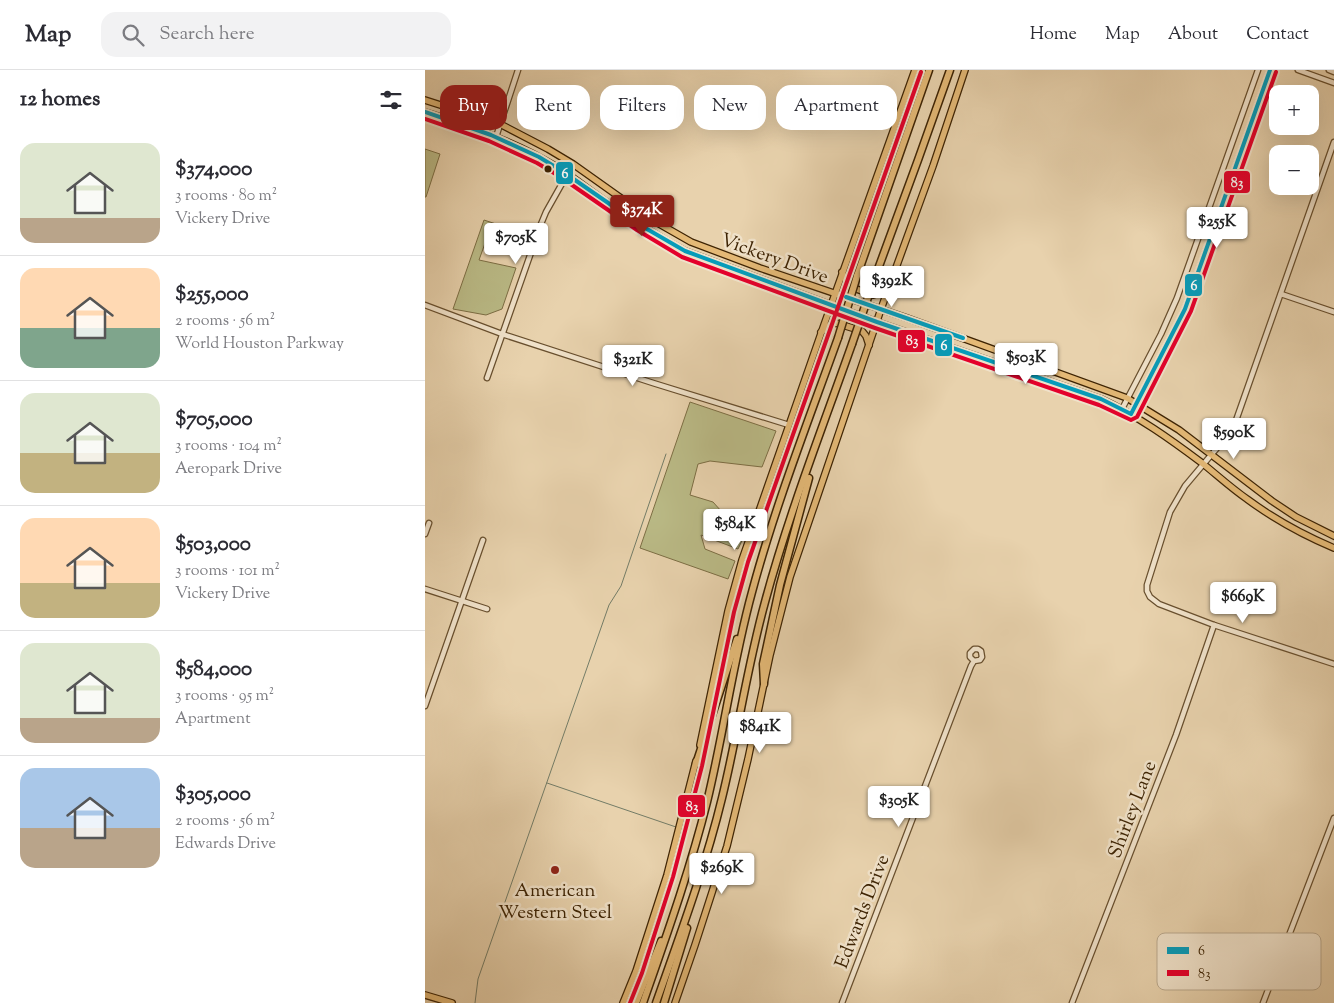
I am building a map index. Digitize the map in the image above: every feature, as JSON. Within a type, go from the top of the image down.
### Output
[{"type":"highway","points":[[696,764],[780,503],[838,338],[857,276],[927,70]]},
{"type":"highway","points":[[664,1003],[707,856],[727,776],[760,618],[783,543],[873,280],[949,70]]},
{"type":"highway","points":[[764,684],[763,664],[780,585],[821,432]]},
{"type":"highway","points":[[643,1003],[684,882],[707,800],[735,661],[752,592]]},
{"type":"highway","points":[[656,1003],[707,856]]},
{"type":"highway","points":[[635,1003],[684,882]]},
{"type":"main road","points":[[623,1003],[667,875],[696,764],[728,611],[756,520],[842,272],[915,70]]},
{"type":"main road","points":[[675,1003],[727,846],[789,577],[965,70]]},
{"type":"main road","name":"Vickery Drive","points":[[425,100],[440,105]]},
{"type":"main road","name":"Vickery Drive","points":[[425,112],[496,136],[525,150],[555,166],[614,208],[668,242],[685,250],[877,322],[1122,408],[1168,438],[1269,515],[1299,533],[1334,548]]},
{"type":"main road","name":"Vickery Drive","points":[[507,128],[542,145],[573,164],[649,218],[691,242],[1127,398],[1179,430],[1272,501],[1296,517],[1334,536]]},
{"type":"main road","points":[[643,226],[649,218]]},
{"type":"main road","points":[[756,278],[760,268]]},
{"type":"main road","points":[[842,272],[846,281],[851,286],[873,295],[889,288]]},
{"type":"main road","points":[[821,333],[831,324],[836,323],[862,331],[869,345]]},
{"type":"main road","points":[[1009,368],[1013,356]]},
{"type":"main road","points":[[1072,390],[1075,379]]},
{"type":"main road","points":[[425,995],[452,1003]]},
{"type":"street","points":[[507,103],[518,70]]},
{"type":"street","points":[[1122,408],[1161,334],[1177,298],[1258,70]]},
{"type":"street","points":[[1131,414],[1185,309],[1270,70]]},
{"type":"street","points":[[1299,70],[1334,81]]},
{"type":"street","points":[[1329,70],[1334,72]]},
{"type":"street","points":[[1238,127],[1249,130]]},
{"type":"street","points":[[496,136],[498,130]]},
{"type":"street","points":[[1334,142],[1233,429],[1185,486],[1170,512],[1147,585],[1150,597],[1159,604],[1214,625],[1334,664]]},
{"type":"street","points":[[487,378],[540,226],[573,164]]},
{"type":"street","points":[[1213,196],[1224,200]]},
{"type":"street","points":[[1186,274],[1196,278]]},
{"type":"street","points":[[1281,294],[1334,312]]},
{"type":"street","points":[[425,306],[502,334],[653,384],[789,425]]},
{"type":"street","points":[[1161,334],[1170,338]]},
{"type":"street","points":[[425,534],[429,523]]},
{"type":"street","points":[[425,706],[483,540]]},
{"type":"street","points":[[425,589],[487,609]]},
{"type":"street","name":"Shirley Lane","points":[[1073,1003],[1173,741],[1214,625]]},
{"type":"street","name":"Edwards Drive","points":[[841,1003],[974,661]]},
{"type":"street","points":[[1290,933],[1334,818]]},
{"type":"street","points":[[1263,1003],[1268,990]]},
{"type":"green space","points":[[425,149],[440,154],[426,197],[425,197]]},
{"type":"green space","points":[[484,220],[529,235],[524,247],[488,235],[479,260],[516,268],[502,309],[486,315],[453,309]]},
{"type":"green space","points":[[690,402],[776,431],[762,467],[710,461],[698,464],[690,495],[713,502],[731,522],[748,528],[738,549],[701,535],[705,549],[735,561],[728,579],[640,548]]},
{"type":"waterway","points":[[475,1003],[478,979],[609,605],[621,586],[666,454]]},
{"type":"waterway","points":[[547,783],[676,827]]},
{"type":"transit line","name":"6","points":[[425,112],[491,135],[539,157],[640,225],[685,251],[877,322],[1101,399],[1131,414],[1185,309],[1270,70]]},
{"type":"transit line","name":"83","points":[[630,1003],[642,973],[673,877],[702,766],[734,612],[748,562],[921,72]]},
{"type":"transit line","name":"83","points":[[425,119],[489,141],[537,163],[637,230],[682,257],[875,328],[1099,405],[1131,420],[1137,417],[1191,311],[1276,72]]},
{"type":"transit line","name":"6","points":[[846,297],[963,338]]},
{"type":"place","name":"American Western Steel","points":[[555,870]]}]
